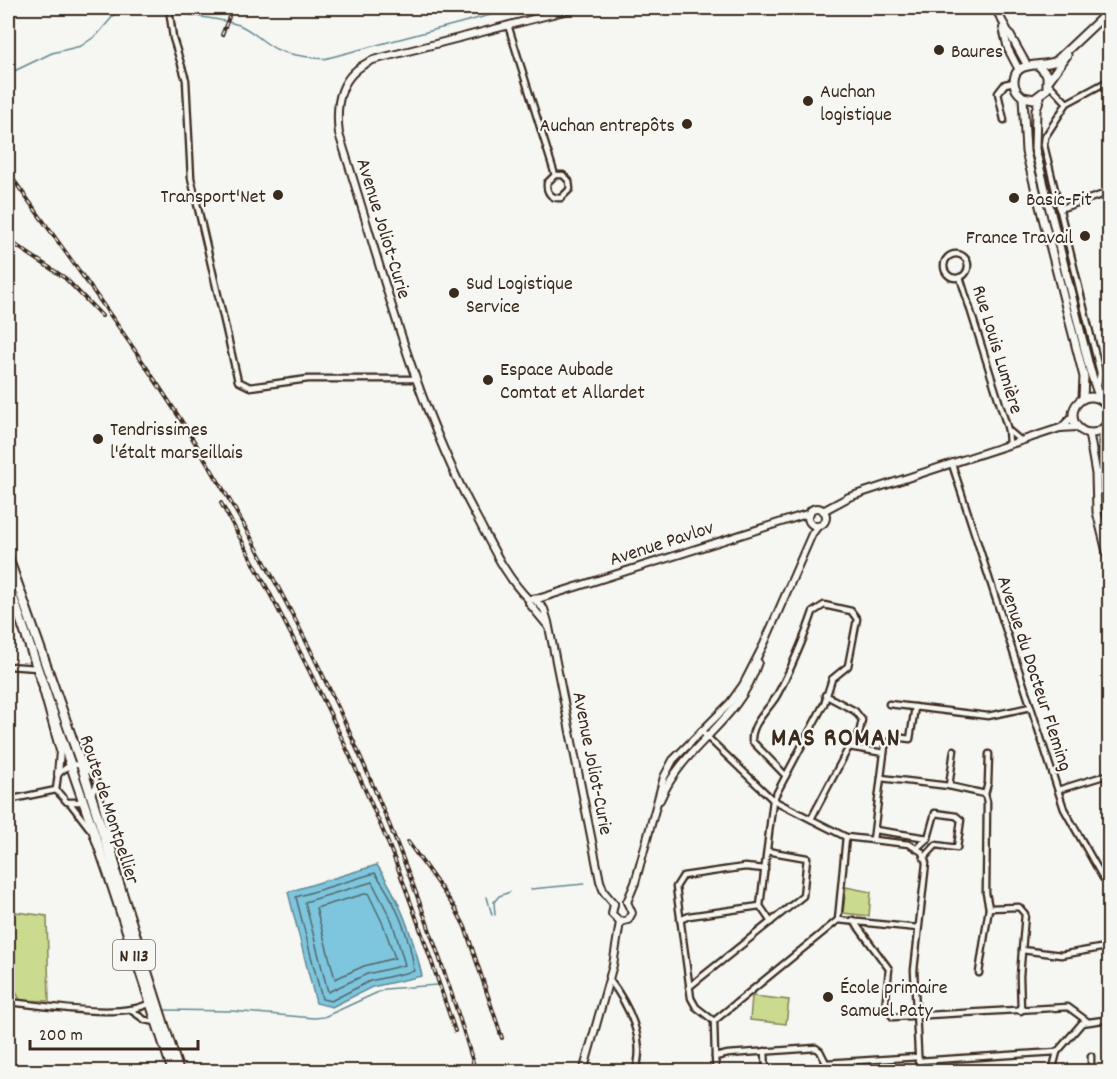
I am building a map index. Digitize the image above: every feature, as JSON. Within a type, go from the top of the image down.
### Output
[{"type":"main road","points":[[1083,398],[1084,377],[1026,152],[1023,97],[1016,90],[1014,82],[1019,70],[1027,65],[1040,66],[1056,61],[1110,10]]},
{"type":"main road","points":[[1073,45],[1049,82],[1036,110],[1035,149],[1097,391],[1109,413],[1103,429],[1110,530]]},
{"type":"main road","points":[[1040,66],[1049,82]]},
{"type":"main road","points":[[1023,97],[1042,95]]},
{"type":"main road","points":[[1100,399],[1083,398],[1075,405],[1072,416],[1077,427],[1089,433],[1103,429]]},
{"type":"main road","points":[[1089,433],[1096,474],[1097,512],[1110,564]]},
{"type":"main road","name":"Route de Montpellier","points":[[8,557],[81,764],[179,1071]]},
{"type":"main road","name":"Route de Montpellier","points":[[8,583],[173,1071]]},
{"type":"street","points":[[170,8],[173,38],[186,80],[191,178],[238,381],[250,387],[301,379],[415,379]]},
{"type":"street","name":"Avenue Joliot-Curie","points":[[576,8],[361,65],[347,80],[338,98],[336,113],[339,135],[415,379],[442,449],[507,575],[544,609],[600,881],[603,892],[614,904]]},
{"type":"street","points":[[995,8],[1027,65]]},
{"type":"street","points":[[1003,24],[1006,43],[1019,70]]},
{"type":"street","points":[[508,25],[555,175]]},
{"type":"street","points":[[1097,391],[1100,373],[1044,145],[1045,137],[1067,103],[1110,80]]},
{"type":"street","points":[[1004,120],[998,93],[1005,84],[1014,82]]},
{"type":"street","points":[[1049,82],[1057,95],[1067,103]]},
{"type":"street","points":[[1042,95],[1057,95]]},
{"type":"street","points":[[555,175],[563,175],[569,181],[568,193],[561,198],[553,197],[548,191],[547,183],[555,175]]},
{"type":"street","points":[[1059,209],[1110,192]]},
{"type":"street","points":[[953,255],[962,256],[968,262],[967,271],[960,277],[949,275],[945,268],[946,260],[953,255]]},
{"type":"street","name":"Rue Louis Lumière","points":[[960,277],[1008,430],[1009,444]]},
{"type":"street","points":[[1060,428],[1072,416]]},
{"type":"street","points":[[656,809],[680,763],[741,701],[812,534],[818,526],[823,524],[825,514],[843,500],[1060,428],[1077,427]]},
{"type":"street","name":"Rue Louis Lumière","points":[[1008,430],[1021,441]]},
{"type":"street","name":"Avenue du Docteur Fleming","points":[[952,464],[1064,809],[1103,878],[1110,881]]},
{"type":"street","name":"Avenue Pavlov","points":[[534,602],[798,515],[810,518],[816,509],[825,514]]},
{"type":"street","points":[[810,518],[818,526]]},
{"type":"street","points":[[810,518],[812,534]]},
{"type":"street","points":[[771,922],[760,906],[773,800],[786,776],[824,704],[825,695],[835,675],[848,666],[857,619],[851,611],[824,605],[813,612],[807,633],[800,641],[776,696],[752,732],[752,741],[786,776]]},
{"type":"street","points":[[620,922],[628,920],[632,913],[627,902],[635,883],[664,777],[673,760],[730,703],[764,644]]},
{"type":"street","points":[[8,666],[37,668]]},
{"type":"street","points":[[43,686],[43,696],[60,751],[56,790],[60,797],[70,803],[96,839]]},
{"type":"street","points":[[811,819],[849,747],[859,734],[862,720],[855,711],[825,695]]},
{"type":"street","points":[[889,704],[988,717],[1031,707]]},
{"type":"street","points":[[873,840],[885,746],[895,737],[910,739],[915,707]]},
{"type":"street","points":[[701,731],[773,800],[846,837],[873,840],[922,852],[936,845],[957,848],[961,820],[956,816],[935,813],[922,852],[914,970],[919,1071]]},
{"type":"street","points":[[849,747],[884,753]]},
{"type":"street","points":[[949,786],[954,750]]},
{"type":"street","points":[[979,973],[989,908],[986,892],[987,802],[985,794],[988,783],[989,754]]},
{"type":"street","points":[[58,774],[70,764],[81,764],[93,773],[104,808],[125,904]]},
{"type":"street","points":[[1058,790],[1110,774]]},
{"type":"street","points":[[881,778],[949,786],[985,794]]},
{"type":"street","points":[[70,803],[83,802],[91,796],[96,786]]},
{"type":"street","points":[[8,800],[56,790]]},
{"type":"street","points":[[875,830],[928,838]]},
{"type":"street","points":[[838,920],[846,837]]},
{"type":"street","points":[[689,987],[803,896],[807,858],[767,851]]},
{"type":"street","points":[[716,1071],[714,1021],[696,1006],[689,987],[676,887],[683,876],[745,867],[765,869]]},
{"type":"street","points":[[620,922],[612,914],[614,904],[620,901],[627,902]]},
{"type":"street","points":[[680,920],[689,916],[760,906]]},
{"type":"street","points":[[989,908],[1019,907],[1025,914],[1021,1011]]},
{"type":"street","points":[[714,1021],[838,920],[918,928]]},
{"type":"street","points":[[853,920],[889,969],[885,1008],[893,1017],[1068,1007],[1087,1020]]},
{"type":"street","points":[[583,1071],[609,979],[620,922]]},
{"type":"street","points":[[1022,950],[1061,956],[1106,947],[1110,950]]},
{"type":"street","points":[[609,979],[633,1022],[640,1047],[635,1071]]},
{"type":"street","points":[[8,1002],[88,1010],[140,1009],[150,1003]]},
{"type":"street","points":[[126,1010],[156,1022]]},
{"type":"street","points":[[826,1063],[1057,1052],[1065,1046],[1073,1031],[1087,1020],[1110,1019]]},
{"type":"street","points":[[715,1057],[728,1054],[816,1048],[826,1063],[826,1071]]},
{"type":"street","points":[[765,1051],[766,1071]]},
{"type":"street","points":[[1052,1071],[1057,1052]]},
{"type":"street","points":[[1090,1056],[1091,1071]]},
{"type":"green space","points":[[846,887],[871,892],[869,916],[843,913]]},
{"type":"green space","points":[[8,911],[47,916],[49,1001],[20,1000],[8,968]]},
{"type":"green space","points":[[752,996],[789,1000],[786,1024],[750,1020]]},
{"type":"water","points":[[377,865],[405,918],[422,976],[372,987],[332,1007],[316,1003],[288,892]]},
{"type":"waterway","points":[[8,74],[52,53],[81,46],[97,35],[120,8]]},
{"type":"waterway","points":[[166,8],[239,25],[278,50],[324,59],[517,8]]},
{"type":"waterway","points":[[531,889],[584,884]]},
{"type":"waterway","points":[[495,915],[494,902],[499,896],[510,892]]},
{"type":"waterway","points":[[487,897],[492,915]]},
{"type":"waterway","points":[[165,1010],[232,1011],[314,1018],[324,1017],[385,989],[437,985]]},
{"type":"waterway","points":[[8,1006],[17,1006]]},
{"type":"railway","points":[[222,35],[229,17]]},
{"type":"railway","points":[[8,172],[109,313],[182,422],[248,532],[288,605],[360,756],[393,834],[451,992],[476,1072]]},
{"type":"railway","points":[[8,240],[65,278],[102,316]]},
{"type":"railway","points":[[221,503],[308,668],[368,795],[405,886],[455,1031]]},
{"type":"railway","points":[[408,842],[455,908],[465,927],[502,1038]]},
{"type":"place","name":"Baures","points":[[939,50]]},
{"type":"place","name":"Auchan logistique","points":[[808,101]]},
{"type":"place","name":"Auchan entrepôts","points":[[687,124]]},
{"type":"place","name":"Transport'Net","points":[[278,195]]},
{"type":"place","name":"Basic-Fit","points":[[1014,198]]},
{"type":"place","name":"France Travail","points":[[1085,236]]},
{"type":"place","name":"Sud Logistique Service","points":[[454,293]]},
{"type":"place","name":"Espace Aubade Comtat et Allardet","points":[[488,380]]},
{"type":"place","name":"Tendrissimes l'étalt marseillais","points":[[98,439]]},
{"type":"place","name":"École primaire Samuel Paty","points":[[828,997]]},
{"type":"district","name":"MAS ROMAN","points":[[836,736]]}]
